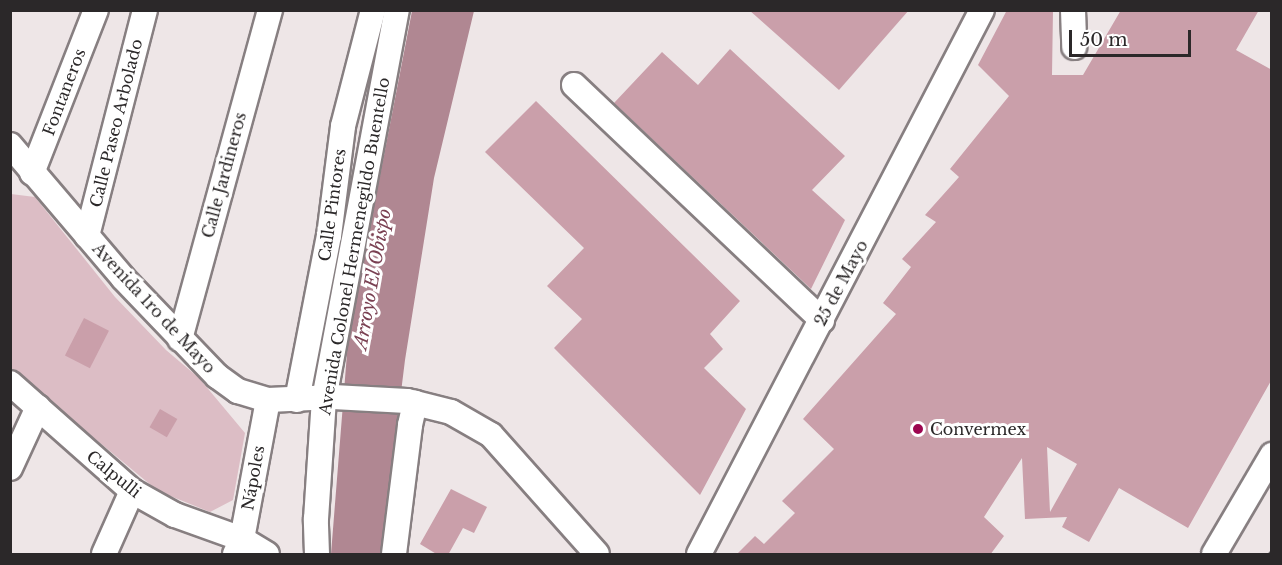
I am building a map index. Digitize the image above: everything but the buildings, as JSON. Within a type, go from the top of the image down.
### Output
[{"type":"street","name":"Fontaneros","points":[[17,158],[96,10]]},
{"type":"street","name":"Calle Paseo Arbolado","points":[[87,236],[145,10]]},
{"type":"street","name":"Calle Jardineros","points":[[180,339],[270,10]]},
{"type":"street","name":"Calle Pintores","points":[[297,400],[329,236],[343,126],[373,10]]},
{"type":"street","name":"Avenida Colonel Hermenegildo Buentello","points":[[317,555],[316,519],[328,398],[397,10]]},
{"type":"street","name":"25 de Mayo","points":[[699,555],[982,10]]},
{"type":"street","points":[[1073,10],[1074,47]]},
{"type":"street","points":[[574,85],[822,320]]},
{"type":"street","name":"Avenida 1ro de Mayo","points":[[17,158],[180,339],[217,376],[231,386],[268,400],[328,398],[411,402],[451,412],[491,435],[597,555]]},
{"type":"street","name":"Calpulli","points":[[10,383],[132,491],[239,547],[267,555]]},
{"type":"street","name":"Nápoles","points":[[239,547],[268,400]]},
{"type":"street","points":[[394,555],[411,402]]},
{"type":"street","points":[[10,468],[38,407]]},
{"type":"street","points":[[1214,555],[1272,455]]},
{"type":"street","points":[[104,555],[132,491]]},
{"type":"shaded area","points":[[11,194],[35,197],[115,297],[166,350],[199,378],[245,433],[233,500],[210,512],[158,491],[11,369]]},
{"type":"water","name":"Arroyo El Obispo","points":[[412,11],[474,11],[434,178],[405,360],[381,554],[331,554],[348,341]]},
{"type":"place","name":"Convermex","points":[[918,429]]}]
